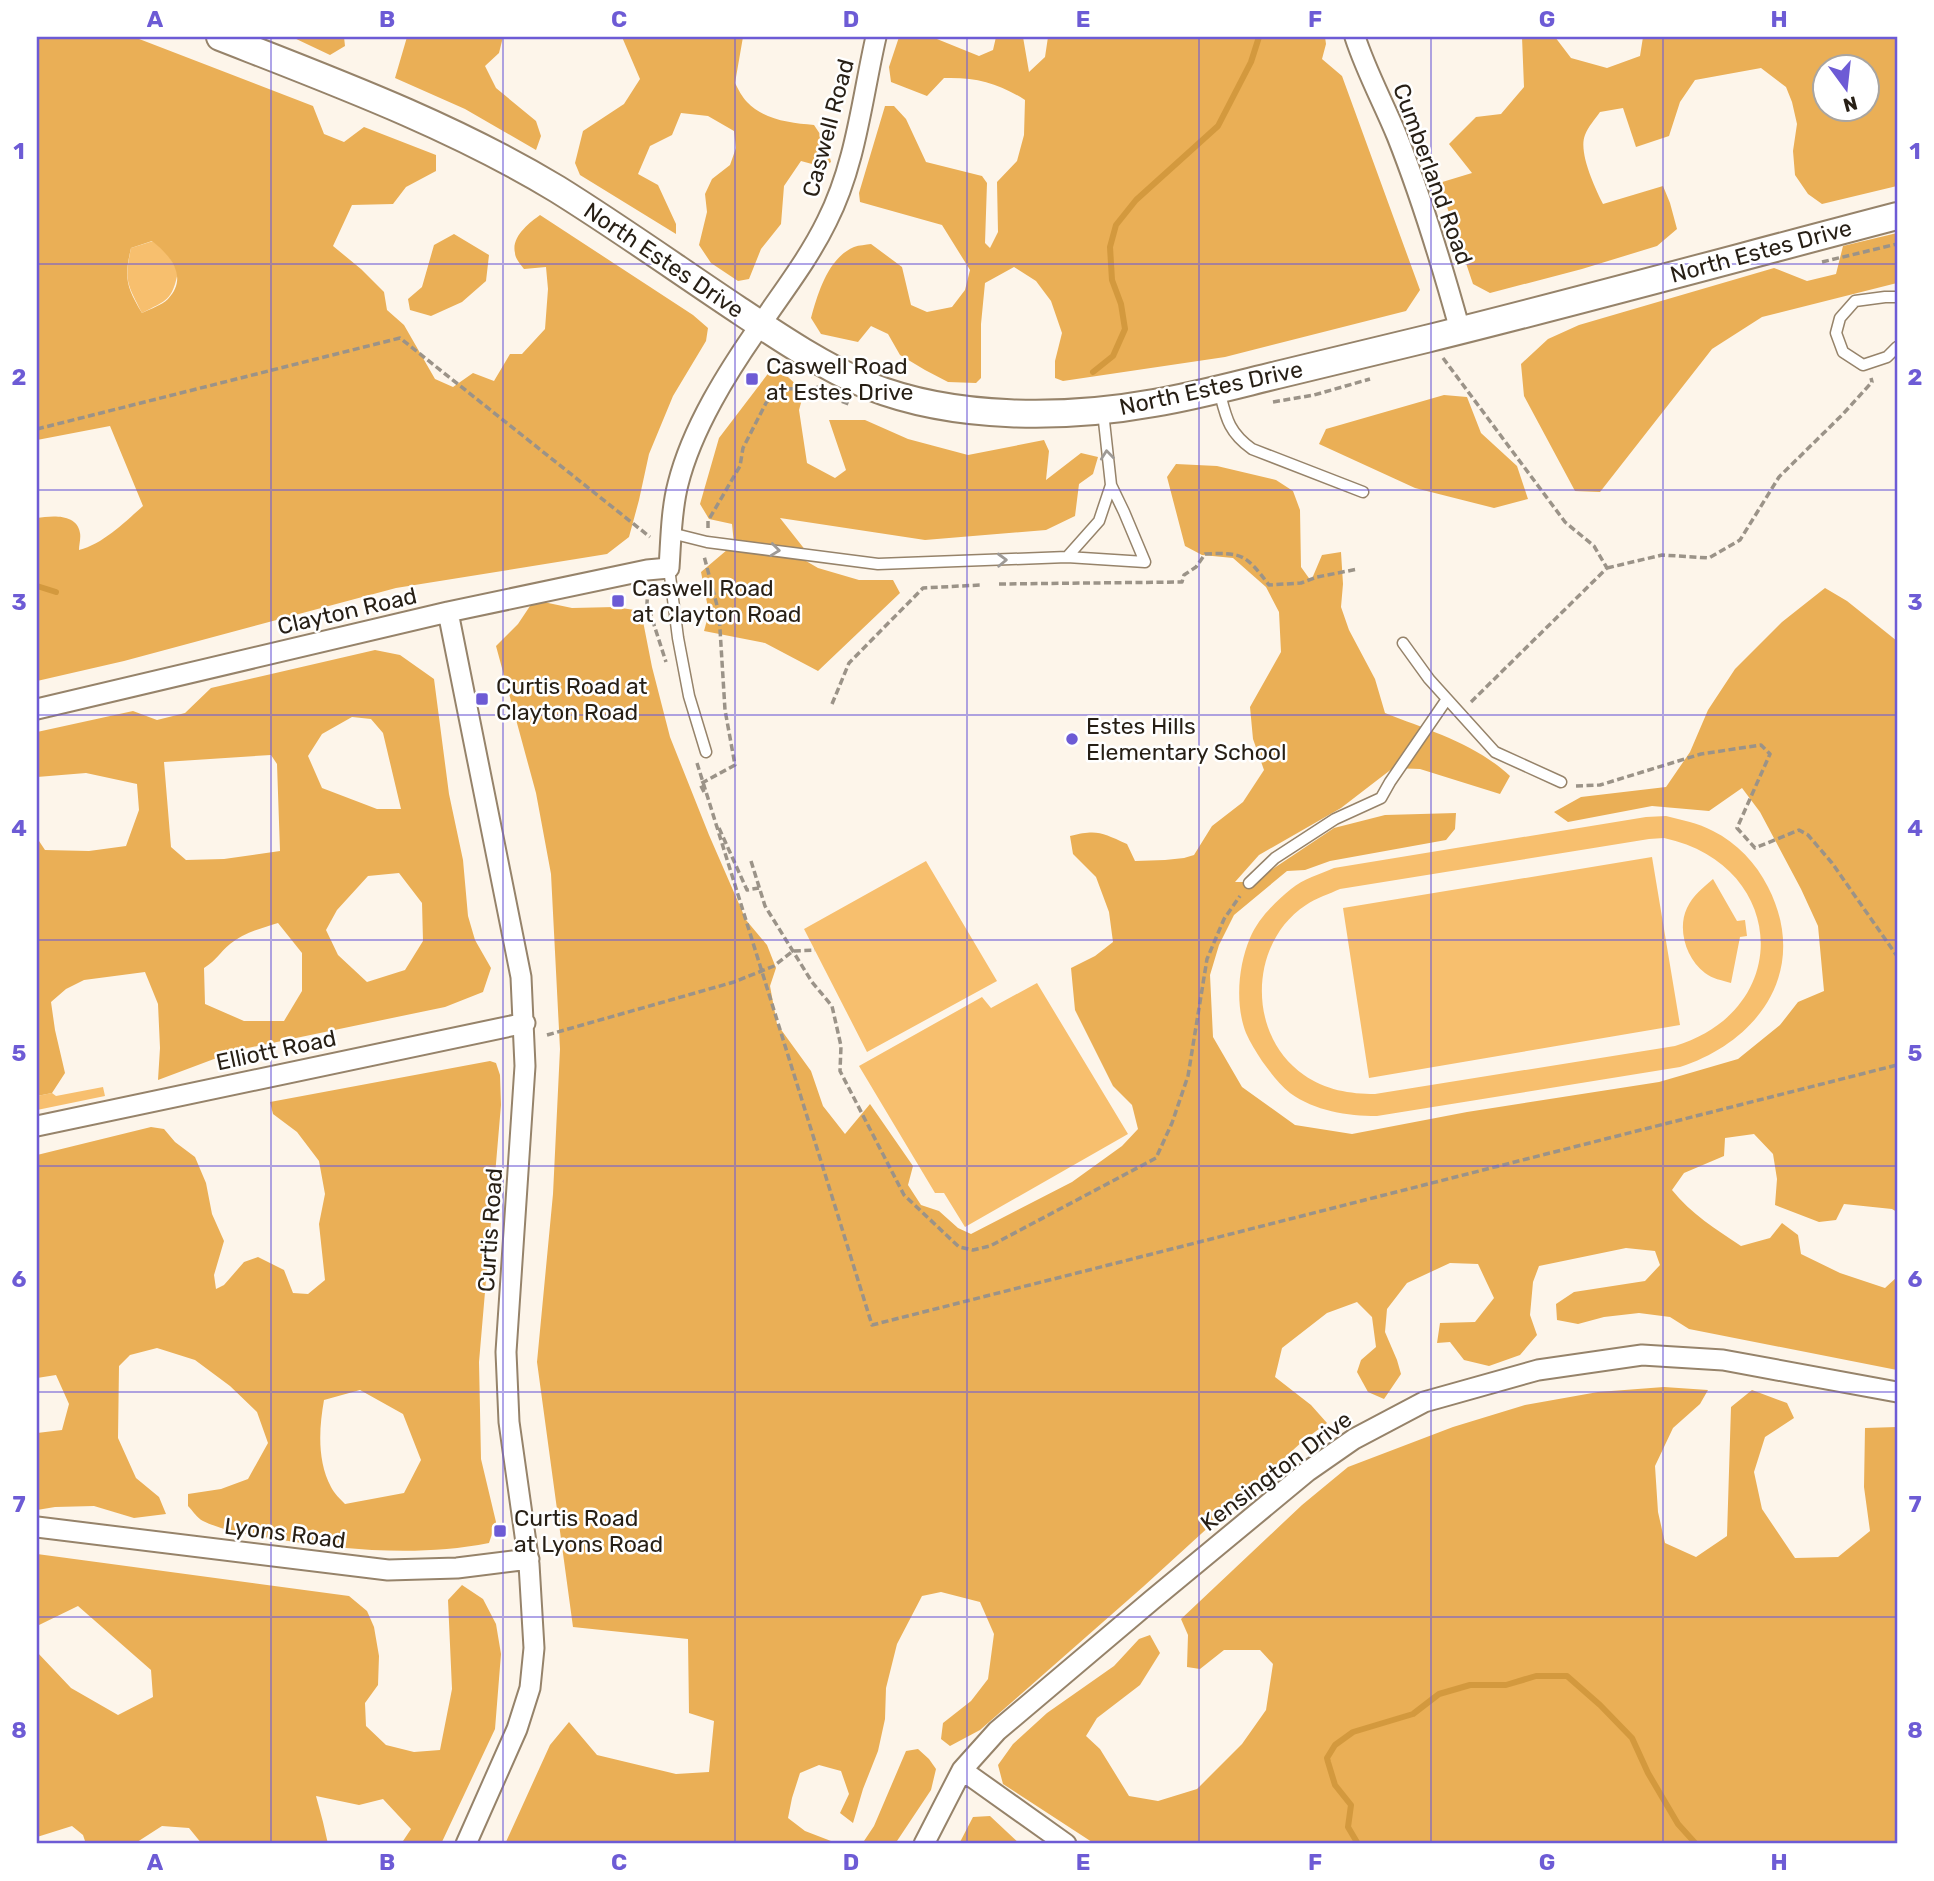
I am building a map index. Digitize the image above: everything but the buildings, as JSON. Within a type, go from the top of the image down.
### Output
[{"type":"main road","name":"North Estes Drive","points":[[220,37],[347,86],[461,136],[556,189],[807,355],[870,386],[919,401],[953,407],[1045,413],[1103,410],[1219,390],[1460,330],[1897,215]]},
{"type":"street","name":"Caswell Road","points":[[669,568],[662,536],[689,449],[712,401],[760,325],[810,254],[829,219],[855,142],[877,37]]},
{"type":"street","name":"Cumberland Road","points":[[1354,37],[1398,137],[1431,231],[1460,330]]},
{"type":"street","name":"Clayton Road","points":[[37,709],[448,612],[647,570],[669,568]]},
{"type":"street","name":"Curtis Road","points":[[448,612],[521,977],[525,1023],[521,1148],[506,1352],[509,1422],[529,1559],[534,1648],[530,1688],[517,1729],[466,1844]]},
{"type":"street","name":"Elliott Road","points":[[37,1126],[525,1023]]},
{"type":"street","name":"Kensington Drive","points":[[924,1844],[962,1770],[997,1731],[1308,1471],[1354,1439],[1424,1402],[1538,1370],[1642,1355],[1723,1360],[1897,1392]]},
{"type":"street","name":"Lyons Road","points":[[37,1527],[388,1570],[457,1569],[529,1559]]},
{"type":"street","points":[[962,1770],[1066,1844]]},
{"type":"lane","points":[[1897,298],[1855,301],[1840,318],[1836,333],[1843,352],[1863,365],[1887,358],[1897,347]]},
{"type":"lane","points":[[1219,390],[1231,428],[1239,440],[1252,449],[1363,492]]},
{"type":"lane","points":[[662,536],[878,564],[1066,558],[1145,562],[1111,485],[1103,410]]},
{"type":"lane","points":[[1066,558],[1099,521],[1111,485]]},
{"type":"lane","points":[[669,568],[689,696],[706,752]]},
{"type":"lane","points":[[1403,643],[1429,679],[1495,752],[1561,782]]},
{"type":"lane","points":[[1250,883],[1275,858],[1325,826],[1381,798],[1447,699]]},
{"type":"path","points":[[37,429],[400,338],[662,536]]},
{"type":"path","points":[[1443,358],[1565,522],[1594,545],[1606,568]]},
{"type":"path","points":[[1460,713],[1606,568],[1662,555],[1709,558],[1741,540],[1779,477],[1872,382],[1866,364]]},
{"type":"path","points":[[760,888],[747,890],[700,784],[735,765],[725,710],[719,613],[704,558],[708,521],[740,466],[743,448],[766,403],[776,390],[797,387],[820,393]]},
{"type":"path","points":[[999,584],[1182,582],[1184,575],[1196,567],[1205,554],[1232,552],[1247,558],[1269,585],[1301,583],[1358,569]]},
{"type":"path","points":[[649,577],[647,603],[667,669]]},
{"type":"path","points":[[832,704],[849,663],[923,589],[981,585]]},
{"type":"path","points":[[1561,782],[1577,787],[1600,785],[1701,754],[1761,745],[1770,754],[1737,828],[1755,848],[1798,830],[1808,835],[1832,863],[1897,956]]},
{"type":"path","points":[[696,761],[872,1325],[1897,1065]]},
{"type":"path","points":[[751,861],[765,905],[813,982],[832,1006],[841,1046],[840,1071],[904,1195],[959,1247],[973,1250],[989,1246],[1156,1158],[1188,1076],[1207,959],[1224,919],[1250,883]]},
{"type":"path","points":[[547,1035],[734,982],[774,966],[793,951],[816,950]]},
{"type":"shaded area","points":[[37,37],[134,37],[313,106],[324,134],[344,142],[364,127],[436,155],[436,171],[406,187],[393,204],[352,205],[333,246],[384,292],[387,310],[404,325],[435,379],[453,387],[473,373],[494,381],[510,354],[522,354],[545,329],[548,289],[546,267],[524,269],[516,257],[514,247],[522,231],[540,215],[693,315],[708,328],[706,341],[673,396],[649,454],[629,537],[607,554],[396,588],[124,661],[37,681],[37,518],[63,517],[74,522],[80,533],[79,550],[105,538],[143,506],[110,426],[37,440]],"holes":[[[152,241],[175,267],[177,283],[168,299],[142,313],[128,282],[131,248]]]},
{"type":"shaded area","points":[[292,37],[344,37],[345,46],[330,55]]},
{"type":"shaded area","points":[[407,37],[503,37],[499,53],[485,66],[496,88],[536,121],[541,136],[536,150],[465,109],[395,78]]},
{"type":"shaded area","points":[[622,37],[743,37],[735,83],[745,100],[769,117],[814,125],[826,143],[831,162],[823,167],[801,161],[784,186],[781,224],[761,249],[749,279],[738,281],[711,263],[699,245],[707,212],[705,194],[712,179],[730,165],[736,148],[734,131],[708,116],[681,113],[672,135],[650,146],[638,174],[658,185],[676,224],[676,234],[580,175],[575,163],[583,131],[624,104],[640,79]]},
{"type":"shaded area","points":[[899,37],[932,37],[979,56],[993,50],[996,37],[1023,37],[1029,72],[1045,57],[1048,37],[1325,37],[1322,59],[1342,76],[1420,290],[1406,311],[1225,357],[1063,381],[1055,378],[1055,361],[1062,333],[1051,301],[1036,281],[1014,267],[985,283],[981,324],[981,378],[976,383],[948,382],[925,370],[900,355],[888,334],[871,326],[858,342],[821,334],[811,318],[821,287],[837,259],[856,246],[871,244],[902,267],[911,305],[927,312],[952,307],[965,290],[970,270],[942,225],[860,202],[859,193],[885,106],[894,106],[906,119],[926,162],[982,176],[987,183],[985,243],[990,248],[998,232],[997,182],[1017,161],[1024,135],[1025,100],[996,85],[977,80],[944,78],[927,96],[891,82],[889,67]]},
{"type":"shaded area","points":[[1522,37],[1555,37],[1571,58],[1607,68],[1640,56],[1643,37],[1897,37],[1897,186],[1822,204],[1808,194],[1795,175],[1793,151],[1797,124],[1786,87],[1761,68],[1695,80],[1680,102],[1669,136],[1636,147],[1623,108],[1600,112],[1583,142],[1588,170],[1603,204],[1663,186],[1677,229],[1657,246],[1490,293],[1473,284],[1439,183],[1472,173],[1449,144],[1476,117],[1501,114],[1524,87]]},
{"type":"shaded area","points":[[1897,233],[1897,283],[1762,317],[1712,349],[1600,492],[1575,491],[1524,396],[1521,364],[1548,339],[1579,325],[1774,268],[1807,281],[1836,274],[1843,246]]},
{"type":"shaded area","points":[[454,234],[489,255],[486,281],[462,302],[431,316],[410,310],[408,299],[422,287],[434,245]]},
{"type":"shaded area","points":[[153,241],[167,253],[178,272],[171,294],[142,313],[128,282],[129,259],[131,248]]},
{"type":"shaded area","points":[[770,371],[788,377],[804,392],[799,410],[807,463],[835,478],[846,470],[829,420],[865,420],[908,439],[968,455],[1044,440],[1049,451],[1046,480],[1081,453],[1098,457],[1093,474],[1079,484],[1075,516],[1046,530],[925,540],[780,518],[806,551],[806,561],[818,568],[859,580],[893,580],[900,593],[818,671],[765,643],[704,631],[709,613],[701,572],[734,544],[732,524],[709,519],[700,504],[719,438]]},
{"type":"shaded area","points":[[1444,395],[1467,397],[1481,433],[1517,466],[1528,499],[1494,508],[1415,488],[1319,444],[1326,429]]},
{"type":"shaded area","points":[[1176,464],[1217,466],[1276,480],[1293,491],[1300,510],[1301,567],[1311,581],[1322,555],[1341,552],[1341,607],[1349,630],[1375,679],[1385,713],[1467,746],[1510,776],[1500,794],[1420,769],[1393,768],[1341,808],[1259,855],[1235,882],[1253,882],[1334,828],[1385,815],[1456,813],[1455,829],[1446,840],[1330,861],[1305,870],[1287,871],[1234,915],[1219,945],[1210,975],[1213,1037],[1242,1087],[1295,1125],[1352,1134],[1467,1112],[1659,1082],[1738,1059],[1780,1025],[1798,1002],[1824,991],[1818,926],[1760,812],[1742,788],[1709,811],[1652,806],[1568,822],[1554,812],[1581,797],[1666,787],[1690,752],[1708,710],[1735,669],[1782,622],[1825,588],[1847,601],[1897,641],[1897,1212],[1892,1209],[1844,1204],[1836,1220],[1819,1222],[1775,1205],[1777,1179],[1773,1154],[1754,1134],[1725,1138],[1724,1156],[1684,1173],[1672,1190],[1696,1214],[1741,1246],[1770,1238],[1782,1223],[1798,1235],[1801,1254],[1840,1273],[1885,1288],[1897,1277],[1897,1370],[1689,1329],[1670,1317],[1639,1313],[1604,1317],[1578,1324],[1557,1320],[1556,1304],[1574,1292],[1645,1281],[1660,1265],[1655,1251],[1626,1248],[1539,1266],[1533,1282],[1530,1315],[1537,1335],[1520,1355],[1489,1366],[1464,1360],[1450,1342],[1437,1343],[1440,1323],[1475,1322],[1494,1298],[1478,1264],[1450,1263],[1407,1283],[1387,1309],[1385,1332],[1401,1374],[1384,1399],[1368,1392],[1357,1372],[1361,1360],[1376,1347],[1372,1317],[1357,1302],[1327,1313],[1282,1348],[1275,1377],[1311,1405],[1327,1423],[1304,1440],[980,1730],[950,1746],[941,1739],[943,1723],[971,1701],[988,1679],[994,1634],[980,1602],[941,1592],[922,1596],[897,1644],[886,1688],[885,1719],[878,1751],[853,1823],[840,1813],[849,1794],[841,1771],[819,1765],[800,1773],[788,1818],[805,1831],[831,1841],[832,1844],[505,1844],[550,1745],[569,1722],[597,1755],[676,1774],[709,1772],[714,1721],[689,1713],[688,1639],[573,1627],[537,1362],[553,1194],[560,1049],[551,874],[536,793],[496,646],[518,624],[534,600],[572,608],[615,607],[641,611],[670,737],[746,920],[767,945],[776,968],[770,986],[777,1024],[811,1071],[823,1106],[845,1134],[870,1104],[913,1166],[908,1185],[921,1205],[939,1211],[958,1228],[971,1234],[1072,1182],[1122,1146],[1138,1129],[1132,1105],[1113,1086],[1075,1010],[1071,968],[1095,956],[1113,942],[1109,912],[1096,877],[1073,854],[1070,836],[1100,833],[1111,837],[1127,844],[1135,861],[1194,855],[1212,826],[1243,802],[1264,770],[1253,739],[1250,707],[1281,652],[1279,612],[1266,587],[1233,558],[1202,555],[1185,546],[1167,477]]},
{"type":"shaded area","points":[[375,650],[400,655],[434,679],[449,794],[463,860],[468,916],[475,940],[491,968],[483,992],[445,1007],[238,1050],[158,1080],[158,1004],[145,972],[84,980],[66,989],[51,1002],[65,1073],[52,1093],[37,1096],[37,838],[45,850],[89,851],[126,846],[139,810],[137,784],[86,773],[37,777],[37,732],[133,711],[157,720],[185,713],[211,688]],"holes":[[[352,717],[371,719],[383,733],[401,809],[377,809],[322,788],[308,756],[322,734]],[[271,755],[277,764],[280,851],[224,859],[186,860],[171,847],[164,762]],[[399,873],[422,903],[423,941],[405,970],[367,982],[338,955],[326,930],[337,910],[368,876]],[[278,923],[302,953],[302,991],[284,1021],[244,1021],[205,1004],[204,968],[235,940]]]},
{"type":"shaded area","points":[[1666,816],[1690,822],[1730,841],[1758,870],[1780,917],[1783,946],[1780,973],[1770,998],[1754,1020],[1733,1039],[1708,1055],[1680,1067],[1377,1116],[1332,1111],[1300,1099],[1278,1082],[1255,1051],[1246,1033],[1240,1010],[1239,986],[1246,949],[1262,918],[1279,899],[1301,882],[1334,868],[1646,817]],"holes":[[[1664,838],[1704,853],[1734,876],[1753,905],[1761,938],[1757,971],[1741,1002],[1714,1028],[1675,1046],[1366,1094],[1338,1090],[1312,1080],[1285,1058],[1272,1037],[1264,1014],[1262,990],[1265,965],[1273,942],[1287,922],[1306,905],[1323,896],[1340,889],[1649,839]]]},
{"type":"shaded area","points":[[1652,857],[1680,1025],[1369,1078],[1343,908]]},
{"type":"shaded area","points":[[926,861],[997,981],[867,1052],[804,929]]},
{"type":"shaded area","points":[[1713,879],[1737,921],[1745,920],[1747,936],[1740,937],[1731,983],[1711,977],[1698,967],[1688,952],[1683,934],[1684,916],[1689,903]]},
{"type":"shaded area","points":[[1037,983],[1128,1134],[965,1227],[944,1193],[935,1193],[859,1066],[982,997],[991,1008]]},
{"type":"shaded area","points":[[490,1061],[496,1063],[500,1075],[501,1105],[479,1362],[481,1459],[496,1522],[489,1543],[436,1550],[355,1549],[248,1534],[203,1521],[188,1506],[188,1494],[221,1489],[248,1479],[268,1443],[257,1412],[230,1386],[195,1360],[157,1348],[130,1355],[119,1366],[118,1438],[136,1478],[159,1497],[166,1514],[134,1518],[94,1506],[37,1510],[37,1433],[62,1430],[69,1404],[56,1375],[37,1378],[37,1155],[151,1127],[164,1129],[175,1142],[195,1157],[206,1183],[212,1214],[224,1241],[214,1275],[216,1289],[224,1285],[244,1262],[258,1257],[284,1270],[293,1293],[308,1294],[325,1280],[319,1224],[325,1194],[319,1161],[297,1132],[273,1114],[270,1102]],"holes":[[[360,1390],[403,1414],[421,1460],[404,1493],[345,1504],[332,1489],[323,1466],[320,1433],[324,1400]]]},
{"type":"shaded area","points":[[103,1087],[105,1096],[37,1110],[37,1096],[52,1093],[56,1096]]},
{"type":"shaded area","points":[[1664,1387],[1708,1390],[1700,1404],[1673,1428],[1655,1466],[1658,1512],[1665,1543],[1696,1557],[1727,1536],[1731,1407],[1752,1390],[1787,1403],[1794,1418],[1765,1437],[1754,1472],[1762,1509],[1795,1558],[1838,1557],[1870,1531],[1864,1487],[1865,1428],[1897,1427],[1897,1844],[1095,1844],[1003,1784],[998,1765],[1013,1744],[1047,1713],[1114,1666],[1139,1639],[1150,1635],[1160,1653],[1140,1685],[1097,1718],[1086,1736],[1100,1749],[1129,1796],[1158,1801],[1197,1789],[1242,1744],[1266,1710],[1273,1664],[1260,1650],[1224,1650],[1200,1669],[1187,1667],[1188,1635],[1181,1619],[1302,1505],[1348,1467],[1453,1427],[1525,1405],[1598,1392]]},
{"type":"shaded area","points":[[37,1554],[349,1596],[367,1611],[374,1627],[379,1656],[378,1685],[365,1703],[366,1726],[386,1745],[414,1752],[440,1750],[452,1689],[448,1600],[462,1585],[483,1599],[496,1624],[501,1654],[495,1729],[441,1844],[401,1844],[411,1829],[383,1799],[359,1805],[316,1796],[328,1844],[202,1844],[189,1828],[162,1826],[134,1844],[86,1844],[83,1835],[72,1826],[37,1837],[37,1652],[71,1688],[118,1715],[153,1697],[151,1670],[78,1606],[37,1626]]},
{"type":"shaded area","points":[[918,1749],[936,1769],[931,1790],[895,1844],[862,1844],[874,1826],[906,1751]]},
{"type":"shaded area","points":[[990,1816],[1020,1844],[959,1844],[973,1817]]},
{"type":"waterway","points":[[1093,372],[1113,356],[1125,329],[1121,304],[1112,280],[1110,247],[1116,225],[1136,200],[1218,126],[1251,62],[1259,37]]},
{"type":"waterway","points":[[37,586],[56,592]]},
{"type":"waterway","points":[[1358,1844],[1348,1827],[1351,1805],[1335,1785],[1327,1758],[1335,1745],[1353,1732],[1413,1714],[1439,1694],[1470,1685],[1506,1685],[1536,1676],[1567,1676],[1632,1738],[1648,1773],[1678,1824],[1696,1844]]},
{"type":"place","name":"Caswell Road at Estes Drive","points":[[752,379]]},
{"type":"place","name":"Caswell Road at Clayton Road","points":[[618,601]]},
{"type":"place","name":"Curtis Road at Clayton Road","points":[[482,699]]},
{"type":"place","name":"Estes Hills Elementary School","points":[[1072,739]]},
{"type":"place","name":"Curtis Road at Lyons Road","points":[[500,1531]]}]
